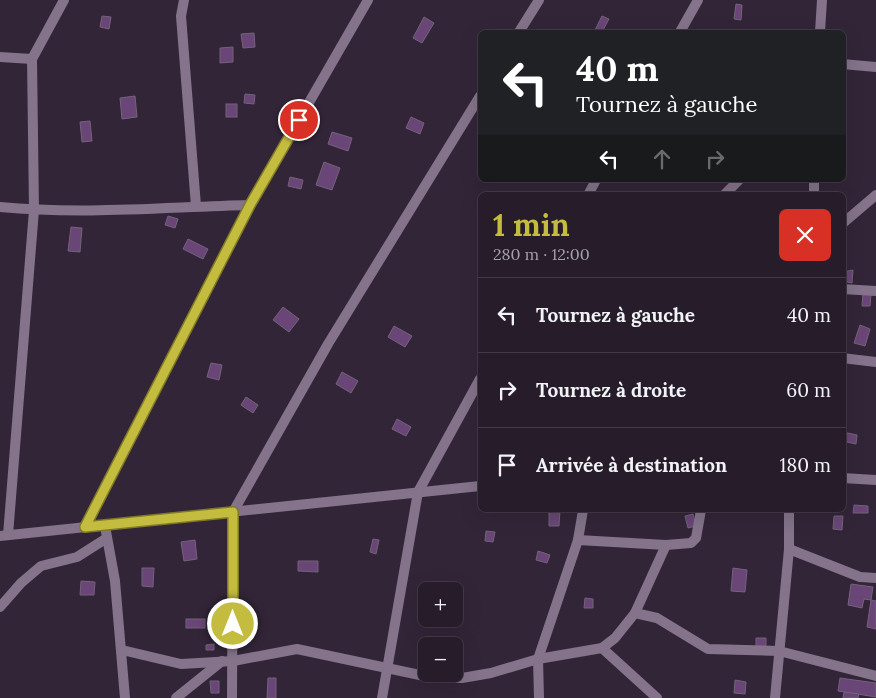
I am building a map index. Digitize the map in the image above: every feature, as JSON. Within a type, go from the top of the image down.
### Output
[{"type":"street","points":[[64,0],[32,59],[34,210],[4,536],[478,486]]},
{"type":"street","points":[[184,0],[181,16],[196,206]]},
{"type":"street","points":[[85,527],[250,205],[368,0]]},
{"type":"street","points":[[520,30],[539,0]]},
{"type":"street","points":[[681,30],[698,0]]},
{"type":"street","points":[[820,30],[822,0]]},
{"type":"street","points":[[0,56],[32,59]]},
{"type":"street","points":[[846,64],[876,67]]},
{"type":"street","points":[[232,698],[233,512],[328,344],[478,99]]},
{"type":"street","points":[[727,192],[737,182]]},
{"type":"street","points":[[846,221],[876,195]]},
{"type":"street","points":[[0,207],[34,210],[125,211],[196,206],[250,205]]},
{"type":"street","points":[[846,289],[876,291]]},
{"type":"street","points":[[846,358],[876,362]]},
{"type":"street","points":[[382,698],[418,492],[478,383]]},
{"type":"street","points":[[846,478],[876,480]]},
{"type":"street","points":[[539,698],[538,659],[578,540],[583,512]]},
{"type":"street","points":[[578,540],[666,545],[694,541],[701,512]]},
{"type":"street","points":[[775,698],[789,549],[790,512]]},
{"type":"street","points":[[105,526],[115,581],[125,698]]},
{"type":"street","points":[[0,607],[21,582],[42,566],[77,557],[107,538]]},
{"type":"street","points":[[122,650],[181,664],[233,661],[297,649],[363,661],[387,669],[434,678],[462,678],[511,668],[538,659],[602,648],[615,638],[635,614],[666,545]]},
{"type":"street","points":[[789,549],[860,577],[876,578]]},
{"type":"street","points":[[635,614],[656,618],[708,648],[779,651],[876,676]]},
{"type":"street","points":[[602,648],[658,698]]},
{"type":"street","points":[[176,698],[222,661]]},
{"type":"building","points":[[736,4],[742,5],[741,20],[734,19]]},
{"type":"building","points":[[102,16],[111,17],[109,29],[100,27]]},
{"type":"building","points":[[602,16],[609,19],[603,30],[595,30]]},
{"type":"building","points":[[424,17],[434,23],[422,43],[413,38]]},
{"type":"building","points":[[254,33],[255,47],[243,48],[241,34]]},
{"type":"building","points":[[233,47],[233,62],[220,63],[220,48]]},
{"type":"building","points":[[245,94],[255,95],[254,104],[244,103]]},
{"type":"building","points":[[135,96],[137,117],[122,119],[120,98]]},
{"type":"building","points":[[226,104],[237,104],[237,117],[226,117]]},
{"type":"building","points":[[411,117],[424,123],[420,134],[406,128]]},
{"type":"building","points":[[90,121],[92,141],[82,142],[80,122]]},
{"type":"building","points":[[332,132],[352,138],[348,151],[328,144]]},
{"type":"building","points":[[324,162],[340,168],[332,190],[316,185]]},
{"type":"building","points":[[290,177],[303,180],[301,189],[288,186]]},
{"type":"building","points":[[168,216],[178,219],[175,228],[165,225]]},
{"type":"building","points":[[71,227],[82,228],[80,252],[68,251]]},
{"type":"building","points":[[188,239],[208,249],[203,259],[183,249]]},
{"type":"building","points":[[853,270],[852,283],[846,282],[846,271]]},
{"type":"building","points":[[863,293],[871,294],[870,306],[862,306]]},
{"type":"building","points":[[283,307],[299,319],[289,332],[273,320]]},
{"type":"building","points":[[860,325],[870,329],[865,346],[854,343]]},
{"type":"building","points":[[394,326],[412,336],[405,347],[388,337]]},
{"type":"building","points":[[211,363],[222,365],[219,380],[207,377]]},
{"type":"building","points":[[342,372],[358,381],[351,393],[336,384]]},
{"type":"building","points":[[246,397],[258,405],[253,413],[241,405]]},
{"type":"building","points":[[397,419],[411,427],[406,436],[392,429]]},
{"type":"building","points":[[846,433],[857,435],[856,444],[846,442]]},
{"type":"building","points":[[854,505],[868,506],[868,513],[853,513]]},
{"type":"building","points":[[549,512],[560,512],[559,526],[549,526]]},
{"type":"building","points":[[693,514],[696,526],[688,528],[685,516]]},
{"type":"building","points":[[834,516],[843,516],[842,530],[833,529]]},
{"type":"building","points":[[486,531],[495,532],[493,542],[485,541]]},
{"type":"building","points":[[373,539],[379,540],[376,554],[370,552]]},
{"type":"building","points":[[195,540],[197,559],[184,561],[181,542]]},
{"type":"building","points":[[538,551],[550,555],[547,563],[536,560]]},
{"type":"building","points":[[298,561],[318,561],[318,572],[298,571]]},
{"type":"building","points":[[142,568],[154,568],[153,587],[142,586]]},
{"type":"building","points":[[733,568],[747,570],[745,592],[731,591]]},
{"type":"building","points":[[81,581],[95,582],[94,595],[80,595]]},
{"type":"building","points":[[851,584],[873,587],[871,600],[864,599],[862,608],[848,605]]},
{"type":"building","points":[[585,598],[593,599],[593,608],[584,608]]},
{"type":"building","points":[[871,600],[876,601],[876,629],[867,627]]},
{"type":"building","points":[[186,619],[205,619],[205,628],[186,628]]},
{"type":"building","points":[[756,638],[766,638],[766,647],[756,648]]},
{"type":"building","points":[[214,644],[214,650],[206,650],[206,645]]},
{"type":"building","points":[[268,678],[276,678],[276,698],[267,698]]},
{"type":"building","points":[[840,678],[876,683],[876,697],[838,691]]},
{"type":"building","points":[[735,680],[746,682],[745,694],[734,693]]},
{"type":"building","points":[[210,681],[219,681],[219,693],[211,693]]},
{"type":"building","points":[[844,692],[859,694],[858,698],[843,698]]},
{"type":"route","points":[[233,624],[233,512],[85,527],[250,205],[299,120]]}]
